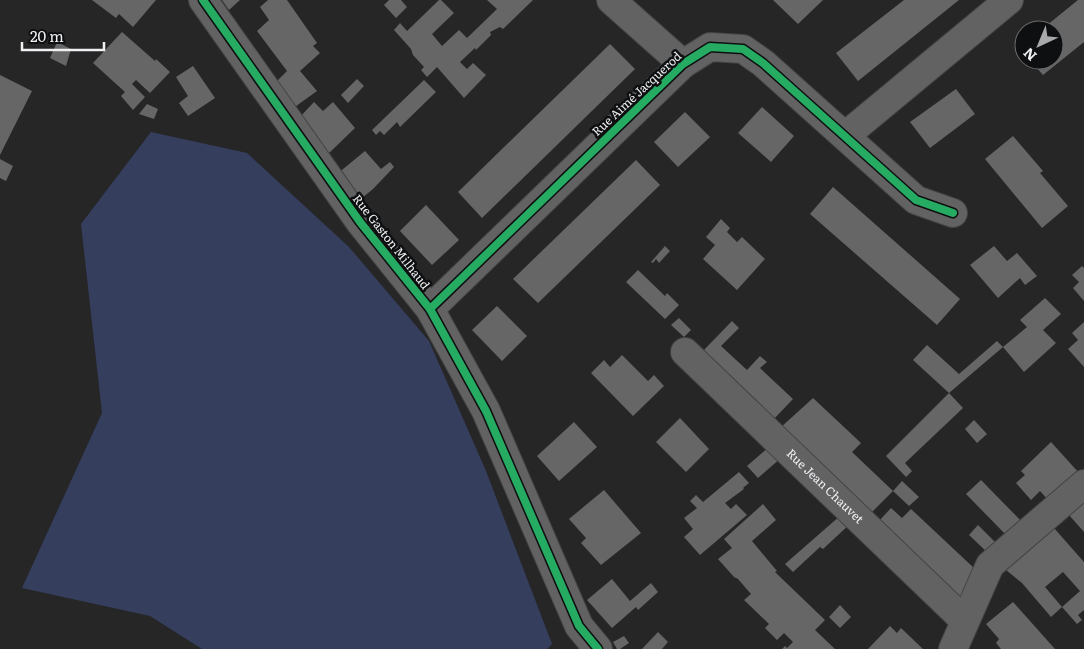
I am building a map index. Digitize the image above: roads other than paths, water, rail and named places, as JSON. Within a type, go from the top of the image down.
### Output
[{"type":"street","name":"Rue Gaston Milhaud","points":[[203,0],[360,222],[430,310],[486,411],[579,626],[598,649]]},
{"type":"street","points":[[611,0],[683,64]]},
{"type":"street","points":[[845,136],[1009,0]]},
{"type":"street","name":"Rue Aimé Jacquerod","points":[[430,310],[683,64],[710,47],[743,50],[763,63],[916,200],[954,213]]},
{"type":"street","name":"Rue Jean Chauvet","points":[[686,352],[965,621]]},
{"type":"street","points":[[953,649],[990,565],[1084,484]]}]
